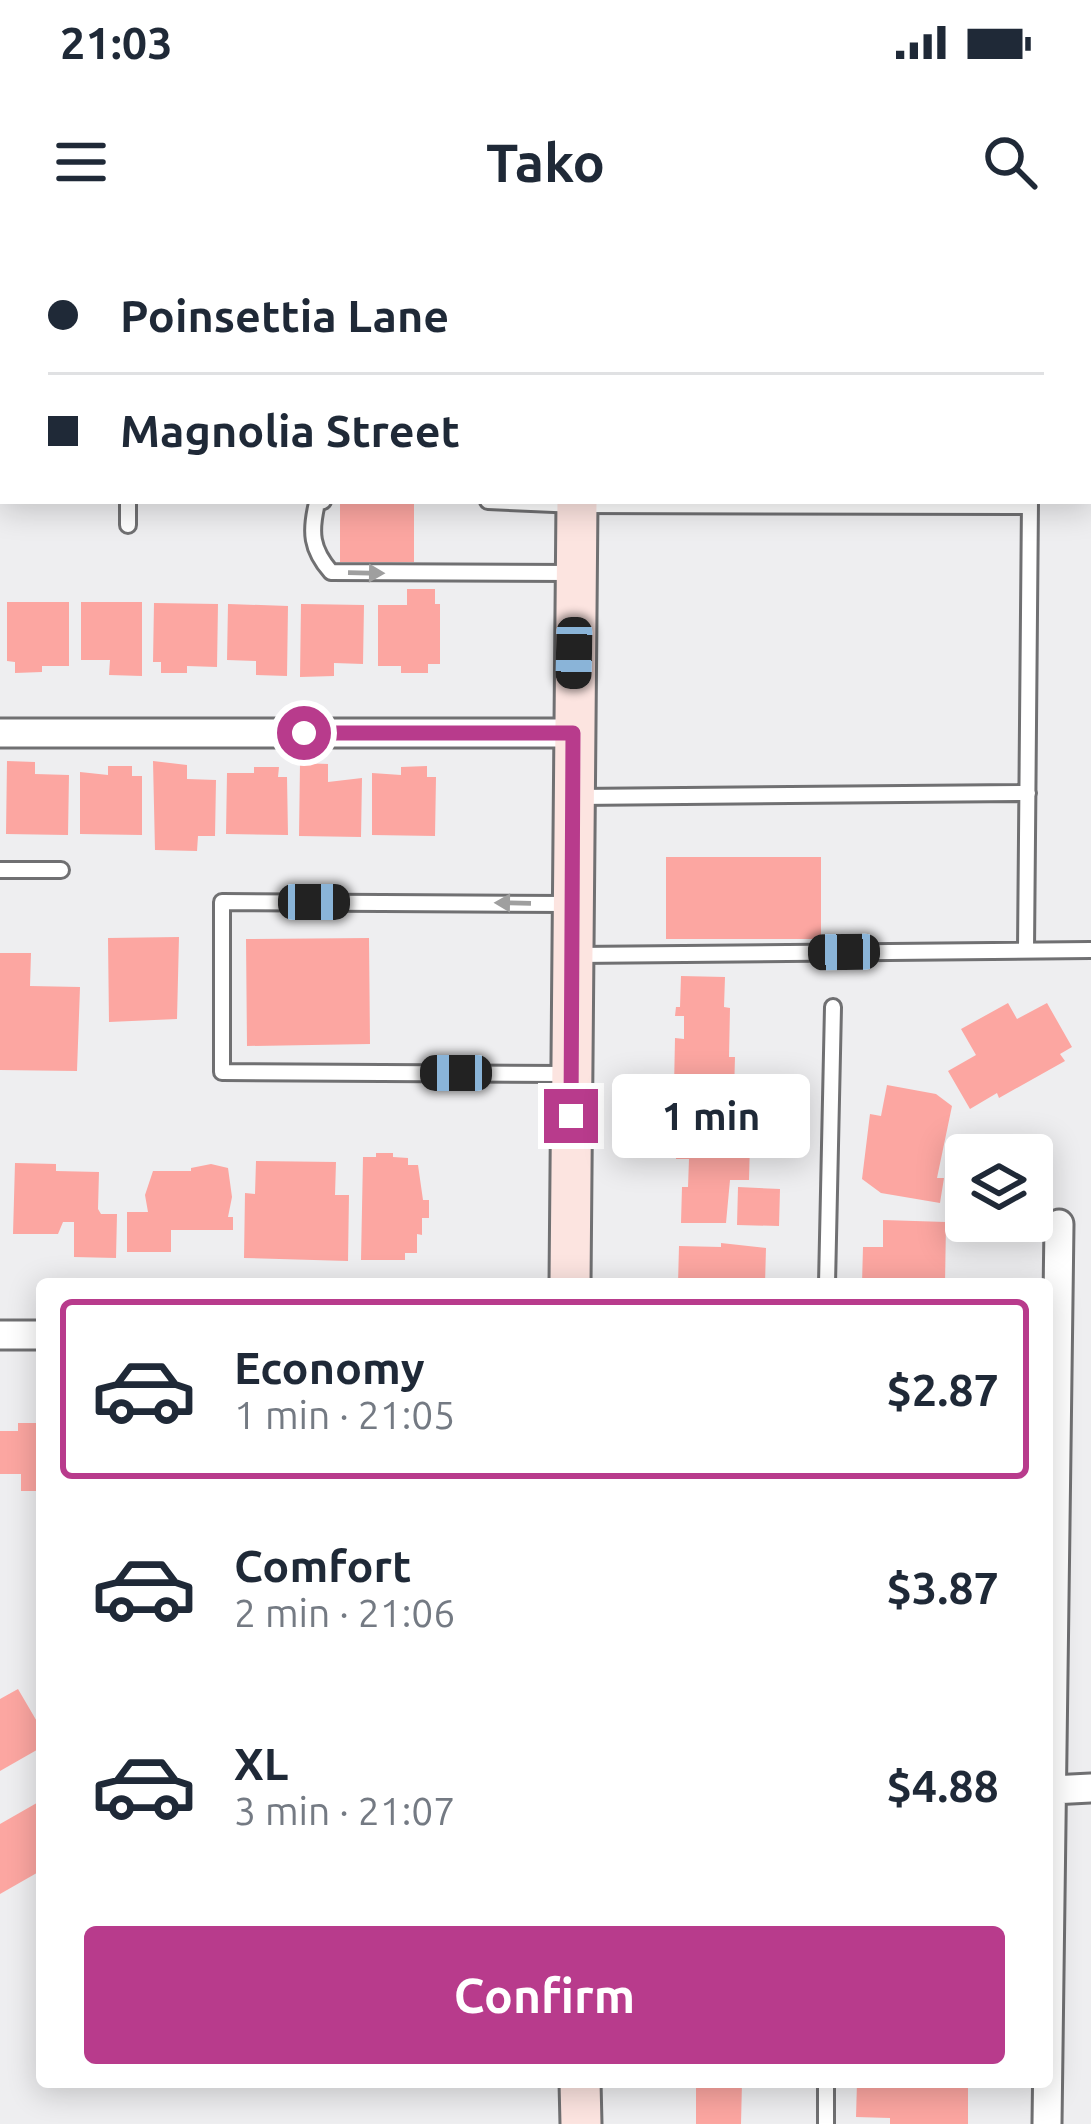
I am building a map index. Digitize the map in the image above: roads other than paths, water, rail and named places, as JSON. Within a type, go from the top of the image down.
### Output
[{"type":"main road","points":[[570,1278],[577,504]]},
{"type":"main road","points":[[580,2088],[581,2124]]},
{"type":"street","points":[[0,733],[573,733]]},
{"type":"street","points":[[1053,1709],[1059,1223]]},
{"type":"street","points":[[0,1335],[36,1335]]},
{"type":"street","points":[[1053,1790],[1091,1788]]},
{"type":"street","points":[[1047,2124],[1048,2088]]},
{"type":"lane","points":[[128,504],[128,525]]},
{"type":"lane","points":[[317,504],[315,554],[331,572],[576,573]]},
{"type":"lane","points":[[1026,949],[1030,504]]},
{"type":"lane","points":[[573,797],[1028,793]]},
{"type":"lane","points":[[0,870],[61,870]]},
{"type":"lane","points":[[571,1073],[222,1072],[222,902],[572,904]]},
{"type":"lane","points":[[572,956],[1091,950]]},
{"type":"lane","points":[[827,1278],[833,1007]]},
{"type":"lane","points":[[826,2088],[826,2124]]}]
